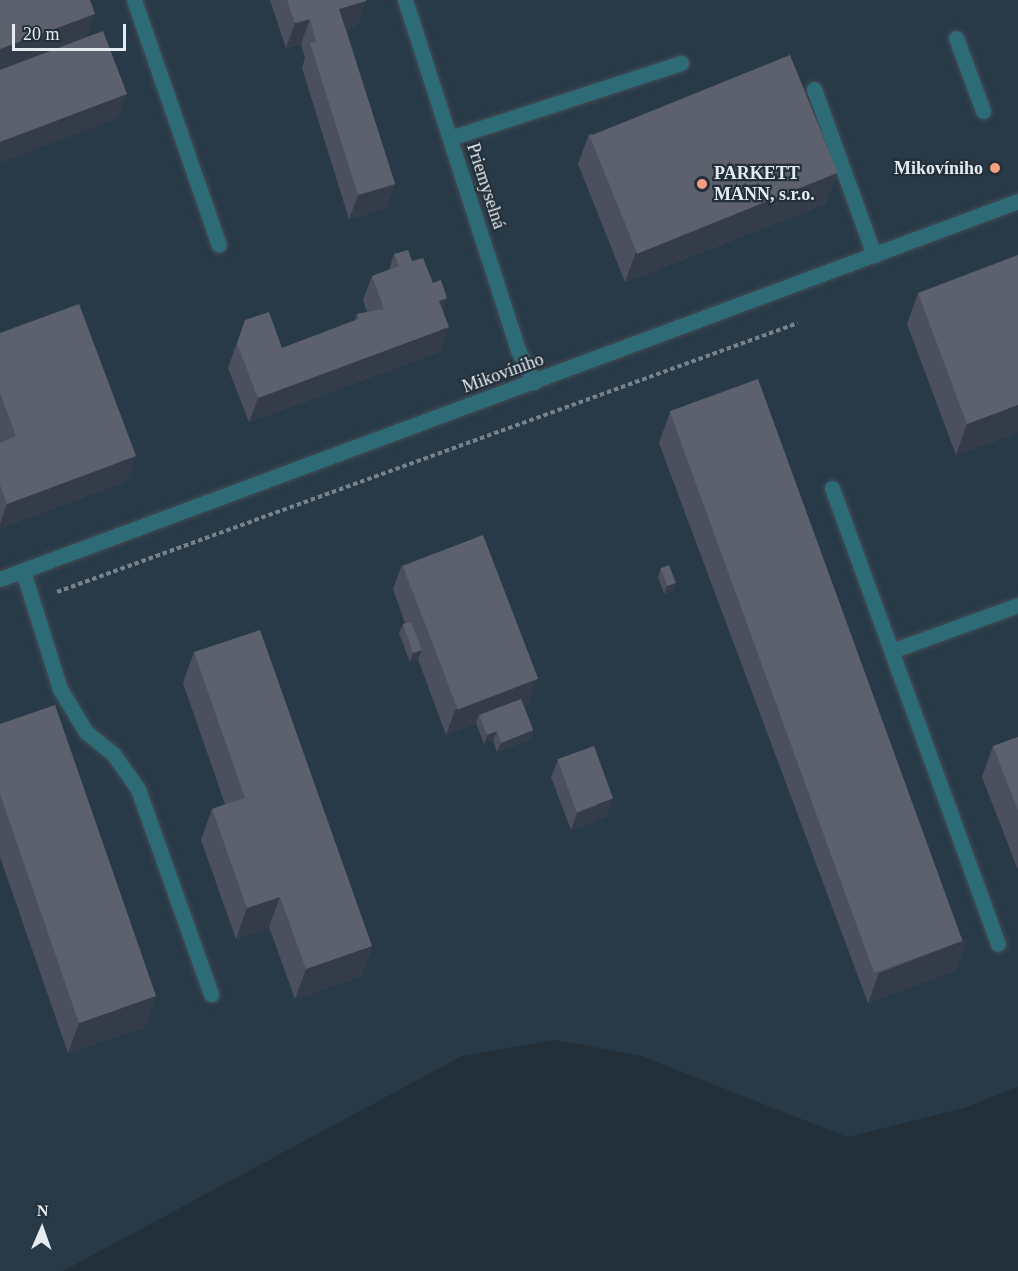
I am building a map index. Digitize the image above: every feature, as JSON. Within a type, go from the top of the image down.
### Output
[{"type":"street","points":[[134,0],[219,245]]},
{"type":"street","name":"Priemyselná","points":[[405,0],[518,350],[534,382]]},
{"type":"street","points":[[956,38],[983,111]]},
{"type":"street","points":[[450,138],[681,63]]},
{"type":"street","points":[[814,89],[874,255]]},
{"type":"street","name":"Mikovíniho","points":[[0,579],[1018,201]]},
{"type":"street","points":[[832,488],[894,650],[998,944]]},
{"type":"street","points":[[23,571],[60,689],[86,732],[114,755],[138,789],[211,994]]},
{"type":"street","points":[[894,650],[1018,605]]},
{"type":"path","points":[[33,601],[798,323]]},
{"type":"shaded area","points":[[0,0],[1018,0],[1018,1087],[967,1107],[847,1137],[642,1056],[555,1040],[462,1056],[63,1271],[0,1271]]},
{"type":"building","points":[[0,0],[90,0],[95,14],[0,49]]},
{"type":"building","points":[[287,0],[366,0],[339,9],[395,184],[358,195],[310,43],[316,42],[310,19],[295,23]]},
{"type":"building","points":[[103,31],[127,94],[0,142],[0,70]]},
{"type":"building","name":"PARKETT MANN, s.r.o.","points":[[790,55],[838,173],[637,254],[590,136]]},
{"type":"building","points":[[408,250],[412,261],[423,258],[433,283],[441,280],[447,298],[439,301],[449,327],[258,398],[237,344],[245,320],[269,312],[282,348],[359,319],[357,314],[384,309],[372,276],[399,266],[394,254]]},
{"type":"building","points":[[1018,255],[1018,405],[967,424],[918,293]]},
{"type":"building","points":[[79,304],[136,456],[7,504],[0,485],[0,443],[16,436],[0,393],[0,333]]},
{"type":"building","points":[[758,379],[963,941],[874,973],[670,411]]},
{"type":"building","points":[[483,535],[538,679],[458,710],[403,566]]},
{"type":"building","points":[[669,565],[676,583],[667,586],[661,568]]},
{"type":"building","points":[[411,622],[422,650],[413,653],[403,624]]},
{"type":"building","points":[[260,630],[372,946],[306,969],[280,897],[247,908],[212,809],[245,798],[194,652]]},
{"type":"building","points":[[521,699],[533,730],[501,743],[497,731],[487,735],[479,715]]},
{"type":"building","points":[[55,705],[156,996],[79,1023],[0,794],[0,724]]},
{"type":"building","points":[[1018,737],[1018,810],[993,746]]},
{"type":"building","points":[[594,746],[613,799],[577,812],[557,759]]},
{"type":"place","name":"Mikovíniho","points":[[995,168]]},
{"type":"place","name":"PARKETT MANN, s.r.o.","points":[[702,184]]}]
